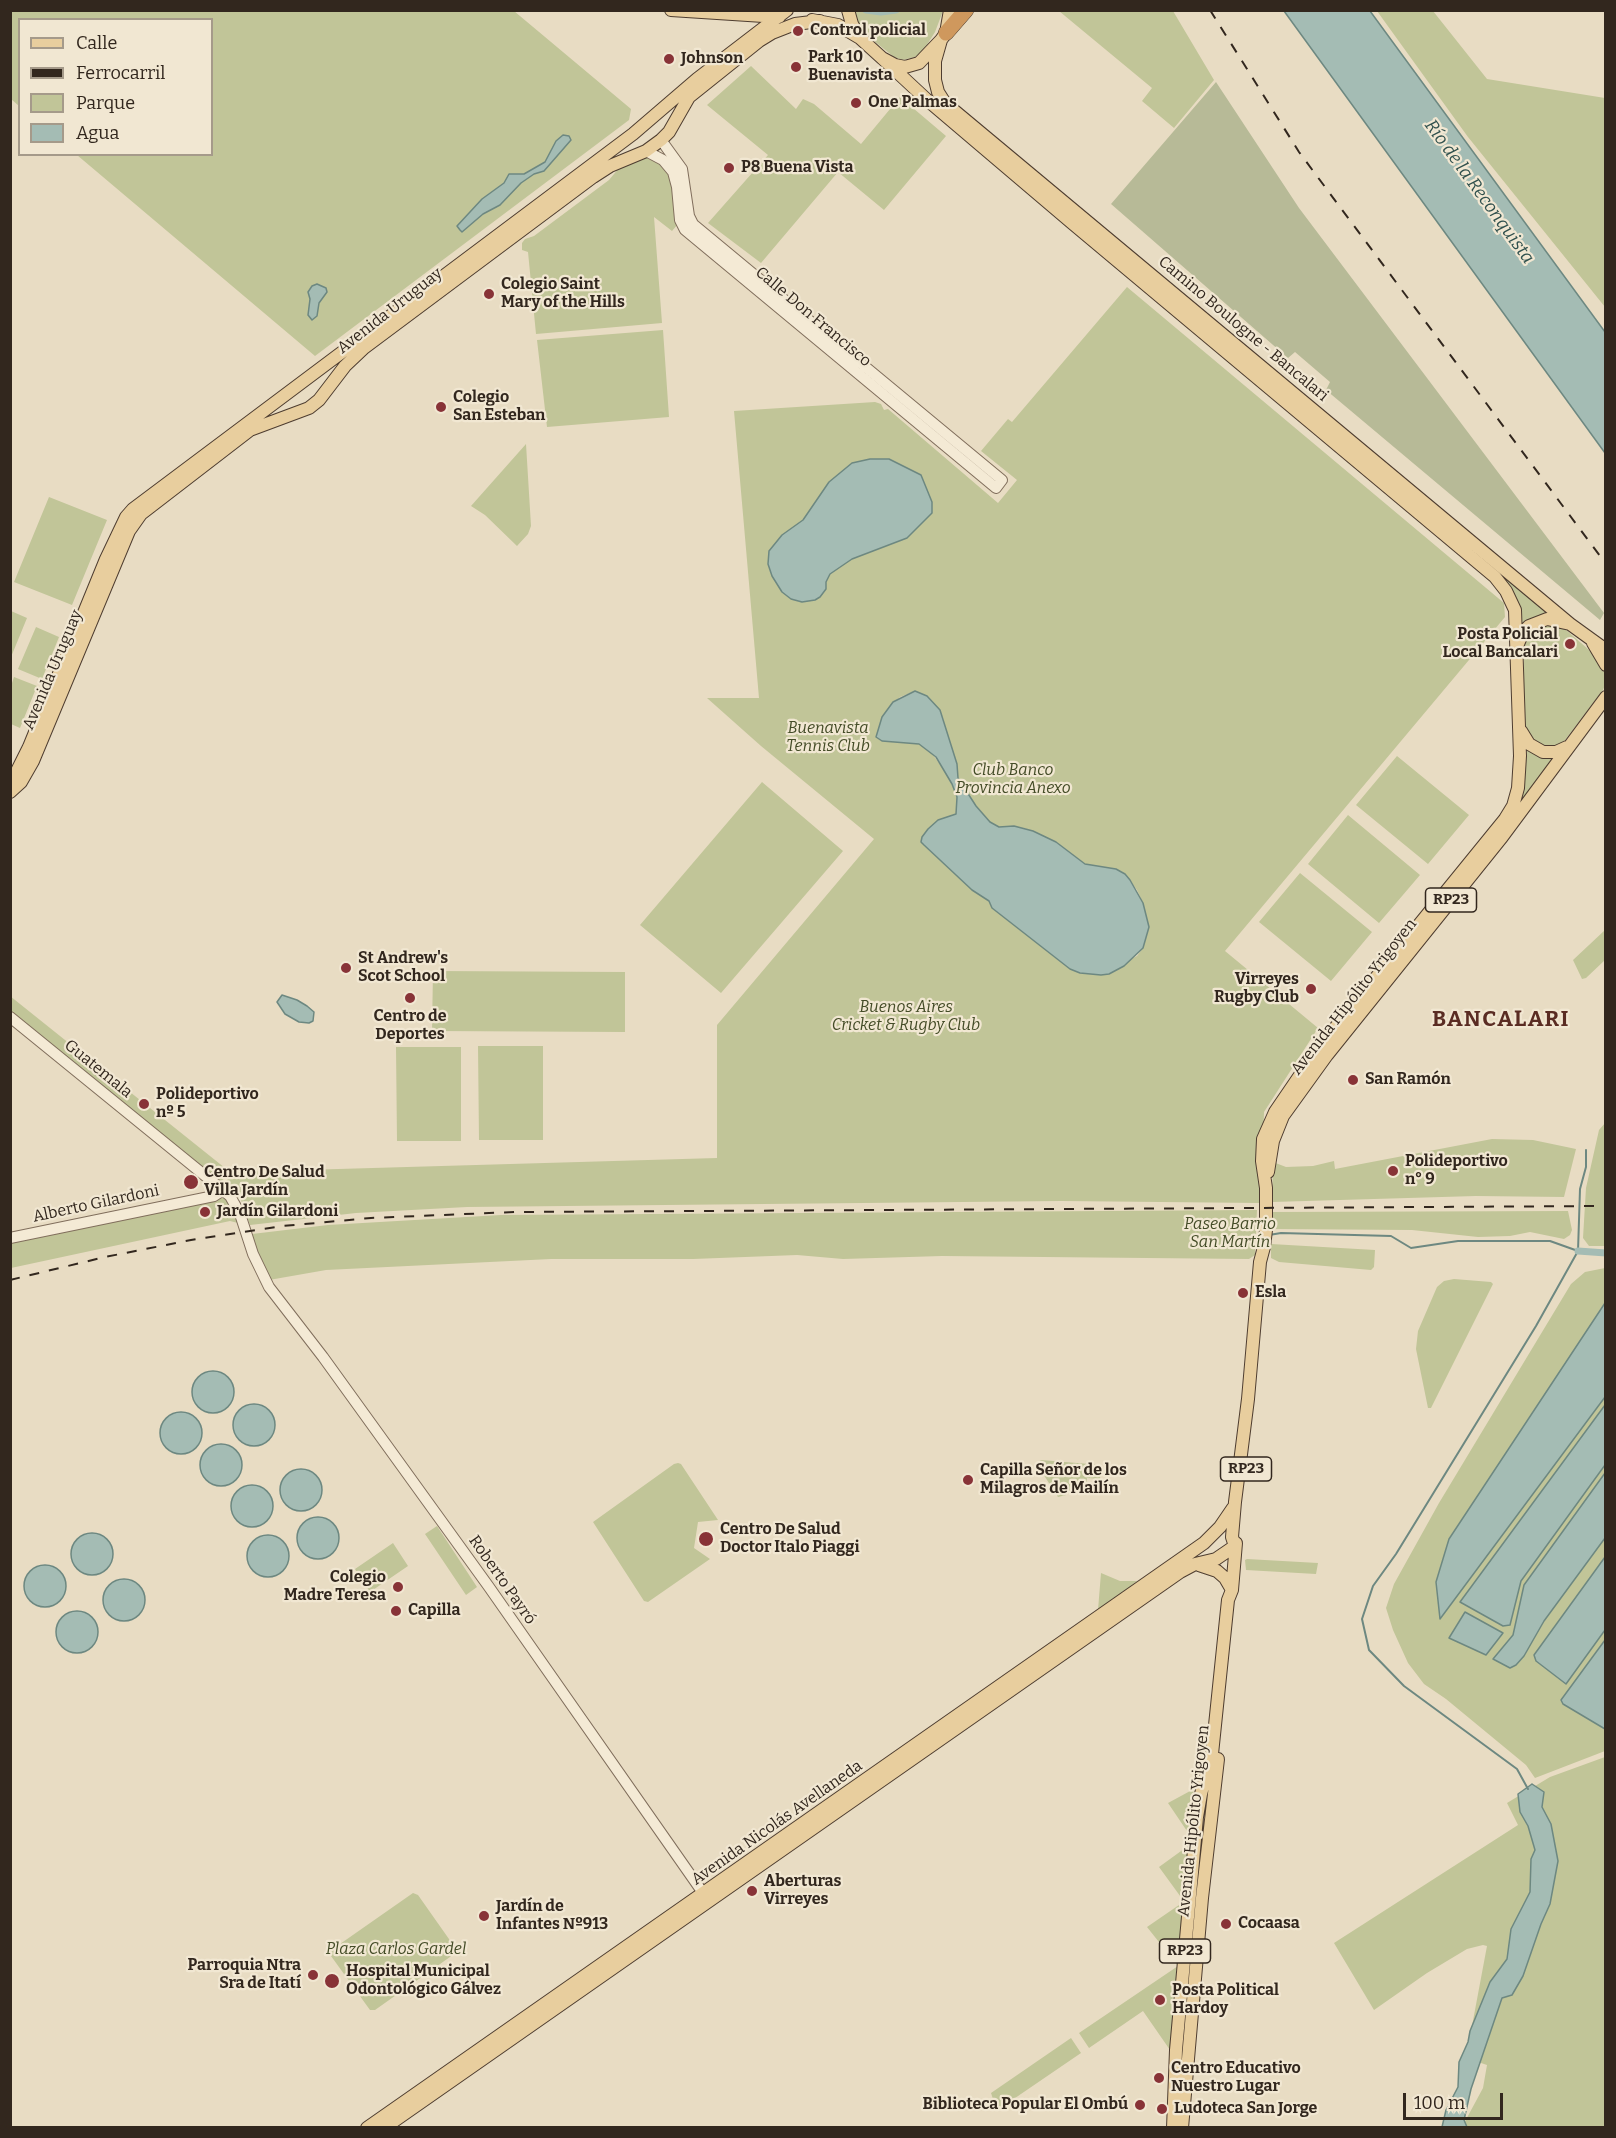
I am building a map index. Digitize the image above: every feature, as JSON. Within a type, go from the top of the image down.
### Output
[{"type":"highway","points":[[943,36],[966,10]]},
{"type":"main road","points":[[671,10],[743,15],[782,14],[838,25],[860,38]]},
{"type":"main road","points":[[848,10],[852,24],[860,38]]},
{"type":"main road","name":"Camino Boulogne - Bancalari","points":[[950,10],[934,74],[936,89],[945,103],[1570,624],[1605,650]]},
{"type":"main road","name":"Avenida Uruguay","points":[[10,780],[29,747],[106,560],[126,517],[133,508],[635,132],[697,79],[782,14]]},
{"type":"main road","points":[[743,15],[750,23],[752,31],[750,38]]},
{"type":"main road","name":"Avenida Uruguay","points":[[10,792],[21,782],[33,761],[136,519],[250,430],[309,408],[319,400],[345,366],[364,348],[593,177],[622,160],[646,151],[661,140],[669,132],[689,97],[759,41],[795,24],[820,21]]},
{"type":"main road","points":[[882,58],[895,65],[913,66],[923,60],[943,36]]},
{"type":"main road","name":"Camino Boulogne - Bancalari","points":[[860,38],[926,99],[1072,223],[1495,577],[1512,601],[1518,645]]},
{"type":"main road","points":[[646,151],[635,144],[635,132],[650,129],[657,133],[661,140]]},
{"type":"main road","points":[[1518,645],[1523,632],[1541,620],[1556,620],[1570,624]]},
{"type":"main road","points":[[1591,639],[1605,643]]},
{"type":"main road","points":[[1591,639],[1605,665]]},
{"type":"main road","name":"RP23","points":[[1518,645],[1520,730]]},
{"type":"main road","name":"Avenida Hipólito Yrigoyen","points":[[1235,1546],[1232,1537],[1235,1502],[1248,1399],[1260,1262],[1266,1230],[1266,1188],[1273,1140],[1282,1116],[1327,1055],[1502,837],[1605,697]]},
{"type":"main road","points":[[1520,730],[1528,744],[1543,752],[1556,752],[1571,744]]},
{"type":"main road","name":"Avenida Hipólito Yrigoyen","points":[[1266,1188],[1262,1161],[1263,1139],[1275,1112],[1323,1043],[1513,806],[1520,777],[1520,730]]},
{"type":"main road","name":"Avenida Hipólito Yrigoyen","points":[[1173,2127],[1196,1898],[1197,1817],[1212,1754],[1228,1600],[1232,1590],[1235,1546],[1239,1537],[1267,1263],[1264,1247]]},
{"type":"main road","name":"Avenida Nicolás Avellaneda","points":[[384,2127],[1204,1543],[1220,1527],[1235,1502]]},
{"type":"main road","points":[[1204,1543],[1220,1540],[1235,1546]]},
{"type":"main road","name":"Avenida Nicolás Avellaneda","points":[[367,2127],[1171,1578],[1195,1564],[1216,1559],[1235,1546]]},
{"type":"main road","points":[[1195,1564],[1217,1571],[1225,1578],[1232,1590]]},
{"type":"main road","name":"Avenida Hipólito Yrigoyen","points":[[1182,2127],[1183,2039]]},
{"type":"street","name":"Calle Don Francisco","points":[[646,151],[663,160],[673,172],[680,220],[685,230],[999,484],[693,224],[689,216],[682,169],[661,140]]},
{"type":"street","name":"Guatemala","points":[[10,1017],[230,1196],[260,1268]]},
{"type":"street","name":"Alberto Gilardoni","points":[[10,1238],[214,1196],[223,1190]]},
{"type":"street","name":"Roberto Payró","points":[[260,1268],[265,1281],[489,1587],[706,1897]]},
{"type":"green space","points":[[10,11],[514,11],[631,109],[629,120],[315,356],[78,156],[213,156],[213,18],[18,18],[18,105],[11,99]]},
{"type":"green space","points":[[851,11],[943,11],[935,32],[923,51],[915,57],[902,60],[894,57],[864,33]]},
{"type":"green space","points":[[1059,11],[1173,11],[1214,80],[1174,128],[1142,101],[1152,88]]},
{"type":"green space","points":[[1377,11],[1433,11],[1487,79],[1605,98],[1605,307],[1468,137]]},
{"type":"green space","points":[[751,66],[796,109],[803,99],[814,104],[861,144],[900,97],[946,136],[884,210],[838,172],[761,263],[708,223],[768,155],[707,105]]},
{"type":"green space","points":[[1216,82],[1299,208],[1604,613],[1600,620],[1326,390],[1330,382],[1295,352],[1288,358],[1111,204]]},
{"type":"green space","points":[[653,156],[670,172],[678,224],[672,231],[654,217],[662,323],[536,334],[528,252],[522,250],[522,243],[609,180],[630,160]]},
{"type":"green space","points":[[1127,287],[1504,603],[1505,617],[1225,951],[1318,1028],[1264,1112],[1261,1203],[1061,1201],[467,1207],[356,1213],[250,1225],[241,1200],[224,1183],[235,1172],[717,1158],[717,1025],[874,839],[761,746],[707,698],[759,698],[734,411],[875,402],[881,404],[884,410],[888,409],[998,503],[1017,480],[981,451],[1008,419],[1012,422]],"holes":[[[915,691],[943,718],[957,764],[958,778],[976,806],[990,822],[999,827],[1023,828],[1033,831],[1056,842],[1085,864],[1121,871],[1125,874],[1143,903],[1149,927],[1143,948],[1137,956],[1101,975],[1080,973],[1054,957],[992,908],[989,901],[972,890],[924,845],[938,820],[956,814],[957,797],[949,777],[931,752],[919,744],[882,741],[882,717],[900,697]]]},
{"type":"green space","points":[[663,330],[669,417],[547,427],[537,340]]},
{"type":"green space","points":[[1303,406],[1553,612],[1523,625],[1518,604]]},
{"type":"green space","points":[[526,444],[531,526],[528,534],[517,546],[485,515],[471,506]]},
{"type":"green space","points":[[49,497],[107,520],[72,605],[14,582]]},
{"type":"green space","points":[[11,611],[27,618],[11,657]]},
{"type":"green space","points":[[1546,623],[1565,629],[1596,656],[1605,672],[1603,690],[1562,744],[1556,748],[1535,744],[1524,726],[1524,647],[1529,632]]},
{"type":"green space","points":[[36,627],[59,637],[42,679],[18,669]]},
{"type":"green space","points":[[14,677],[37,686],[20,728],[11,724],[11,686]]},
{"type":"green space","points":[[1527,750],[1537,755],[1556,756],[1509,822],[1523,783]]},
{"type":"green space","points":[[1397,756],[1469,815],[1428,864],[1356,805]]},
{"type":"green space","points":[[762,782],[843,851],[721,993],[640,925]]},
{"type":"green space","points":[[1348,815],[1420,875],[1379,923],[1308,864]]},
{"type":"green space","points":[[1300,873],[1372,932],[1331,981],[1259,922]]},
{"type":"green space","points":[[1605,930],[1605,960],[1582,979],[1573,960]]},
{"type":"green space","points":[[433,971],[625,972],[625,1032],[432,1031]]},
{"type":"green space","points":[[10,996],[230,1172],[220,1183],[11,1015]]},
{"type":"green space","points":[[478,1046],[543,1046],[543,1140],[479,1140]]},
{"type":"green space","points":[[396,1047],[461,1047],[461,1141],[397,1141]]},
{"type":"green space","points":[[1605,1123],[1605,1246],[1589,1246],[1583,1238],[1586,1188],[1599,1130]]},
{"type":"green space","points":[[1492,1139],[1533,1140],[1576,1149],[1564,1197],[1476,1196],[1272,1202],[1273,1162],[1286,1167],[1313,1166],[1334,1161],[1335,1169]]},
{"type":"green space","points":[[220,1197],[226,1199],[238,1223],[230,1221],[11,1268],[11,1243]]},
{"type":"green space","name":"Paseo Barrio San Martín","points":[[1257,1210],[1255,1255],[1249,1259],[942,1256],[843,1259],[797,1255],[693,1259],[551,1259],[326,1270],[269,1280],[253,1242],[252,1234],[328,1225],[501,1215]]},
{"type":"green space","points":[[1568,1211],[1572,1230],[1570,1235],[1564,1239],[1530,1232],[1510,1236],[1478,1237],[1412,1230],[1272,1229],[1271,1212]]},
{"type":"green space","points":[[1271,1244],[1375,1250],[1374,1267],[1371,1270],[1279,1262],[1271,1258]]},
{"type":"green space","points":[[1605,1268],[1605,1751],[1535,1778],[1526,1765],[1446,1699],[1424,1684],[1408,1663],[1386,1608],[1394,1584],[1439,1503],[1571,1284],[1585,1272]]},
{"type":"green space","points":[[1454,1279],[1493,1284],[1431,1408],[1428,1408],[1416,1349],[1418,1331],[1437,1287],[1444,1281]]},
{"type":"green space","points":[[1041,1460],[1101,1465],[1100,1479],[1087,1478],[1085,1494],[1066,1493],[1058,1497],[1036,1463]]},
{"type":"green space","points":[[678,1463],[681,1464],[718,1520],[698,1522],[694,1548],[710,1559],[648,1602],[644,1601],[593,1522]]},
{"type":"green space","points":[[437,1526],[477,1587],[466,1595],[425,1534]]},
{"type":"green space","points":[[393,1543],[408,1566],[370,1592],[355,1569]]},
{"type":"green space","points":[[1245,1560],[1318,1563],[1316,1574],[1246,1570]]},
{"type":"green space","points":[[1101,1573],[1120,1581],[1137,1581],[1102,1610],[1098,1610]]},
{"type":"green space","points":[[1605,1757],[1605,2127],[1462,2127],[1483,2088],[1487,2065],[1466,2058],[1487,1946],[1467,1949],[1427,1973],[1374,2010],[1334,1943],[1518,1825],[1507,1803],[1550,1777]]},
{"type":"green space","points":[[1192,1790],[1195,1794],[1189,1834],[1168,1803]]},
{"type":"green space","points":[[1188,1846],[1183,1900],[1159,1867]]},
{"type":"green space","name":"Plaza Carlos Gardel","points":[[413,1893],[418,1895],[457,1952],[375,2010],[370,2010],[331,1956],[330,1951]]},
{"type":"green space","points":[[1182,1900],[1184,1901],[1174,2023],[1170,2050],[1143,2011],[1089,2048],[1079,2033],[1178,1966],[1147,1927],[1179,1905]]},
{"type":"green space","points":[[1071,2038],[1081,2053],[999,2109],[991,2093]]},
{"type":"water","name":"Río de la Reconquista","points":[[1284,11],[1370,11],[1605,332],[1605,453]]},
{"type":"water","points":[[563,135],[569,136],[571,140],[544,171],[534,174],[521,183],[500,205],[483,214],[462,232],[460,230],[457,226],[482,199],[504,183],[509,174],[524,174],[545,162],[556,141]]},
{"type":"water","points":[[317,284],[326,288],[327,292],[319,303],[317,316],[312,320],[308,315],[310,299],[308,292],[312,286]]},
{"type":"water","points":[[870,459],[889,459],[921,475],[932,502],[932,513],[907,538],[852,559],[830,574],[826,582],[826,589],[820,597],[802,602],[791,599],[782,592],[772,576],[768,564],[769,551],[782,535],[803,520],[829,482],[852,463]]},
{"type":"water","points":[[915,691],[927,696],[940,710],[957,764],[958,778],[976,806],[990,822],[999,827],[1014,826],[1033,831],[1056,842],[1085,864],[1116,869],[1130,880],[1143,903],[1149,927],[1143,948],[1124,966],[1109,974],[1101,975],[1080,973],[1070,969],[992,908],[989,901],[972,890],[921,842],[928,829],[938,820],[956,814],[957,797],[952,784],[936,757],[919,744],[882,741],[876,737],[882,717],[893,702]]},
{"type":"water","points":[[282,995],[307,1006],[314,1012],[313,1021],[299,1022],[285,1014],[277,1002]]},
{"type":"water","points":[[1605,1303],[1605,1397],[1440,1619],[1436,1582],[1449,1539]]},
{"type":"water","points":[[213,1371],[221,1372],[228,1377],[233,1384],[233,1400],[228,1407],[221,1412],[213,1413],[205,1412],[198,1407],[193,1400],[192,1392],[193,1384],[198,1377],[205,1372]]},
{"type":"water","points":[[254,1404],[262,1405],[269,1410],[274,1417],[274,1433],[269,1440],[262,1445],[254,1446],[246,1445],[239,1440],[234,1433],[233,1425],[234,1417],[239,1410],[246,1405]]},
{"type":"water","points":[[1605,1405],[1605,1465],[1521,1581],[1510,1625],[1503,1626],[1460,1602]]},
{"type":"water","points":[[181,1412],[189,1413],[196,1418],[201,1425],[201,1441],[196,1448],[189,1453],[181,1454],[173,1453],[166,1448],[161,1441],[160,1433],[161,1425],[166,1418],[173,1413]]},
{"type":"water","points":[[221,1444],[229,1445],[236,1450],[241,1457],[241,1473],[236,1480],[229,1485],[221,1486],[213,1485],[206,1480],[201,1473],[200,1465],[201,1457],[206,1450],[213,1445]]},
{"type":"water","points":[[301,1469],[309,1470],[316,1475],[321,1482],[321,1498],[316,1505],[309,1510],[301,1511],[293,1510],[286,1505],[281,1498],[280,1490],[281,1482],[286,1475],[293,1470]]},
{"type":"water","points":[[1605,1473],[1605,1538],[1544,1621],[1524,1656],[1516,1665],[1510,1668],[1493,1659],[1513,1635],[1524,1585]]},
{"type":"water","points":[[252,1485],[260,1486],[267,1491],[272,1498],[272,1514],[267,1521],[260,1526],[252,1527],[244,1526],[237,1521],[232,1514],[231,1506],[232,1498],[237,1491],[244,1486]]},
{"type":"water","points":[[318,1517],[326,1518],[333,1523],[338,1530],[338,1546],[333,1553],[326,1558],[318,1559],[310,1558],[303,1553],[298,1546],[297,1538],[298,1530],[303,1523],[310,1518]]},
{"type":"water","points":[[92,1533],[100,1534],[107,1539],[112,1546],[112,1562],[107,1569],[100,1574],[92,1575],[84,1574],[77,1569],[72,1562],[71,1554],[72,1546],[77,1539],[84,1534]]},
{"type":"water","points":[[268,1535],[276,1536],[283,1541],[288,1548],[288,1564],[283,1571],[276,1576],[268,1577],[260,1576],[253,1571],[248,1564],[247,1556],[248,1548],[253,1541],[260,1536]]},
{"type":"water","points":[[1605,1557],[1605,1630],[1566,1684],[1536,1661],[1534,1655]]},
{"type":"water","points":[[45,1565],[53,1566],[60,1571],[65,1578],[65,1594],[60,1601],[53,1606],[45,1607],[37,1606],[30,1601],[25,1594],[24,1586],[25,1578],[30,1571],[37,1566]]},
{"type":"water","points":[[124,1579],[132,1580],[139,1585],[144,1592],[144,1608],[139,1615],[132,1620],[124,1621],[116,1620],[109,1615],[104,1608],[103,1600],[104,1592],[109,1585],[116,1580]]},
{"type":"water","points":[[77,1611],[85,1612],[92,1617],[97,1624],[97,1640],[92,1647],[85,1652],[77,1653],[69,1652],[62,1647],[57,1640],[56,1632],[57,1624],[62,1617],[69,1612]]},
{"type":"water","points":[[1465,1612],[1503,1633],[1486,1655],[1449,1638]]},
{"type":"water","points":[[1605,1640],[1605,1729],[1563,1704],[1561,1700]]},
{"type":"water","points":[[1532,1784],[1544,1792],[1542,1807],[1551,1824],[1558,1861],[1550,1904],[1523,1976],[1512,1995],[1502,1998],[1471,2089],[1464,2120],[1467,2127],[1442,2127],[1446,2110],[1458,2087],[1459,2062],[1470,2031],[1490,1982],[1507,1959],[1511,1929],[1530,1892],[1531,1859],[1535,1850],[1528,1826],[1520,1812],[1518,1794]]},
{"type":"waterway","points":[[866,10],[881,12],[896,10]]},
{"type":"waterway","points":[[1528,1789],[1517,1769],[1404,1686],[1369,1650],[1362,1619],[1373,1586],[1396,1554],[1536,1326],[1578,1251],[1580,1189],[1586,1167],[1586,1150]]},
{"type":"waterway","points":[[1269,1235],[1281,1233],[1391,1236],[1411,1248],[1458,1241],[1550,1241],[1578,1251]]},
{"type":"waterway","points":[[1578,1251],[1606,1253]]},
{"type":"railway","points":[[1210,10],[1299,152],[1606,564]]},
{"type":"railway","points":[[10,1280],[105,1257],[191,1240],[283,1226],[371,1218],[515,1212],[1606,1206]]},
{"type":"place","name":"Control policial","points":[[798,31]]},
{"type":"place","name":"Johnson","points":[[669,59]]},
{"type":"place","name":"Park 10 Buenavista","points":[[796,67]]},
{"type":"place","name":"One Palmas","points":[[856,103]]},
{"type":"place","name":"P8 Buena Vista","points":[[729,168]]},
{"type":"place","name":"Colegio Saint Mary of the Hills","points":[[489,294]]},
{"type":"place","name":"Colegio San Esteban","points":[[441,407]]},
{"type":"place","name":"Posta Policial Local Bancalari","points":[[1570,644]]},
{"type":"place","name":"St Andrew's Scot School","points":[[346,968]]},
{"type":"place","name":"Virreyes Rugby Club","points":[[1311,989]]},
{"type":"place","name":"Centro de Deportes","points":[[410,998]]},
{"type":"place","name":"San Ramón","points":[[1353,1080]]},
{"type":"place","name":"Polideportivo nº 5","points":[[144,1104]]},
{"type":"place","name":"Polideportivo n° 9","points":[[1393,1171]]},
{"type":"place","name":"Centro De Salud Villa Jardín","points":[[191,1182]]},
{"type":"place","name":"Jardín Gilardoni","points":[[205,1212]]},
{"type":"place","name":"Esla","points":[[1243,1293]]},
{"type":"place","name":"Capilla Señor de los Milagros de Mailín","points":[[968,1480]]},
{"type":"place","name":"Centro De Salud Doctor Italo Piaggi","points":[[706,1539]]},
{"type":"place","name":"Colegio Madre Teresa","points":[[398,1587]]},
{"type":"place","name":"Capilla","points":[[396,1611]]},
{"type":"place","name":"Aberturas Virreyes","points":[[752,1891]]},
{"type":"place","name":"Jardín de Infantes Nº913","points":[[484,1916]]},
{"type":"place","name":"Cocaasa","points":[[1226,1924]]},
{"type":"place","name":"Parroquia Ntra Sra de Itatí","points":[[313,1975]]},
{"type":"place","name":"Hospital Municipal Odontológico Gálvez","points":[[332,1981]]},
{"type":"place","name":"Posta Political Hardoy","points":[[1160,2000]]},
{"type":"place","name":"Centro Educativo Nuestro Lugar","points":[[1159,2078]]},
{"type":"place","name":"Biblioteca Popular El Ombú","points":[[1140,2105]]},
{"type":"place","name":"Ludoteca San Jorge","points":[[1162,2109]]},
{"type":"district","name":"BANCALARI","points":[[1501,1020]]},
{"type":"park label","name":"Buenavista Tennis Club","points":[[828,738]]},
{"type":"park label","name":"Club Banco Provincia Anexo","points":[[1013,780]]},
{"type":"park label","name":"Buenos Aires Cricket & Rugby Club","points":[[906,1017]]}]
